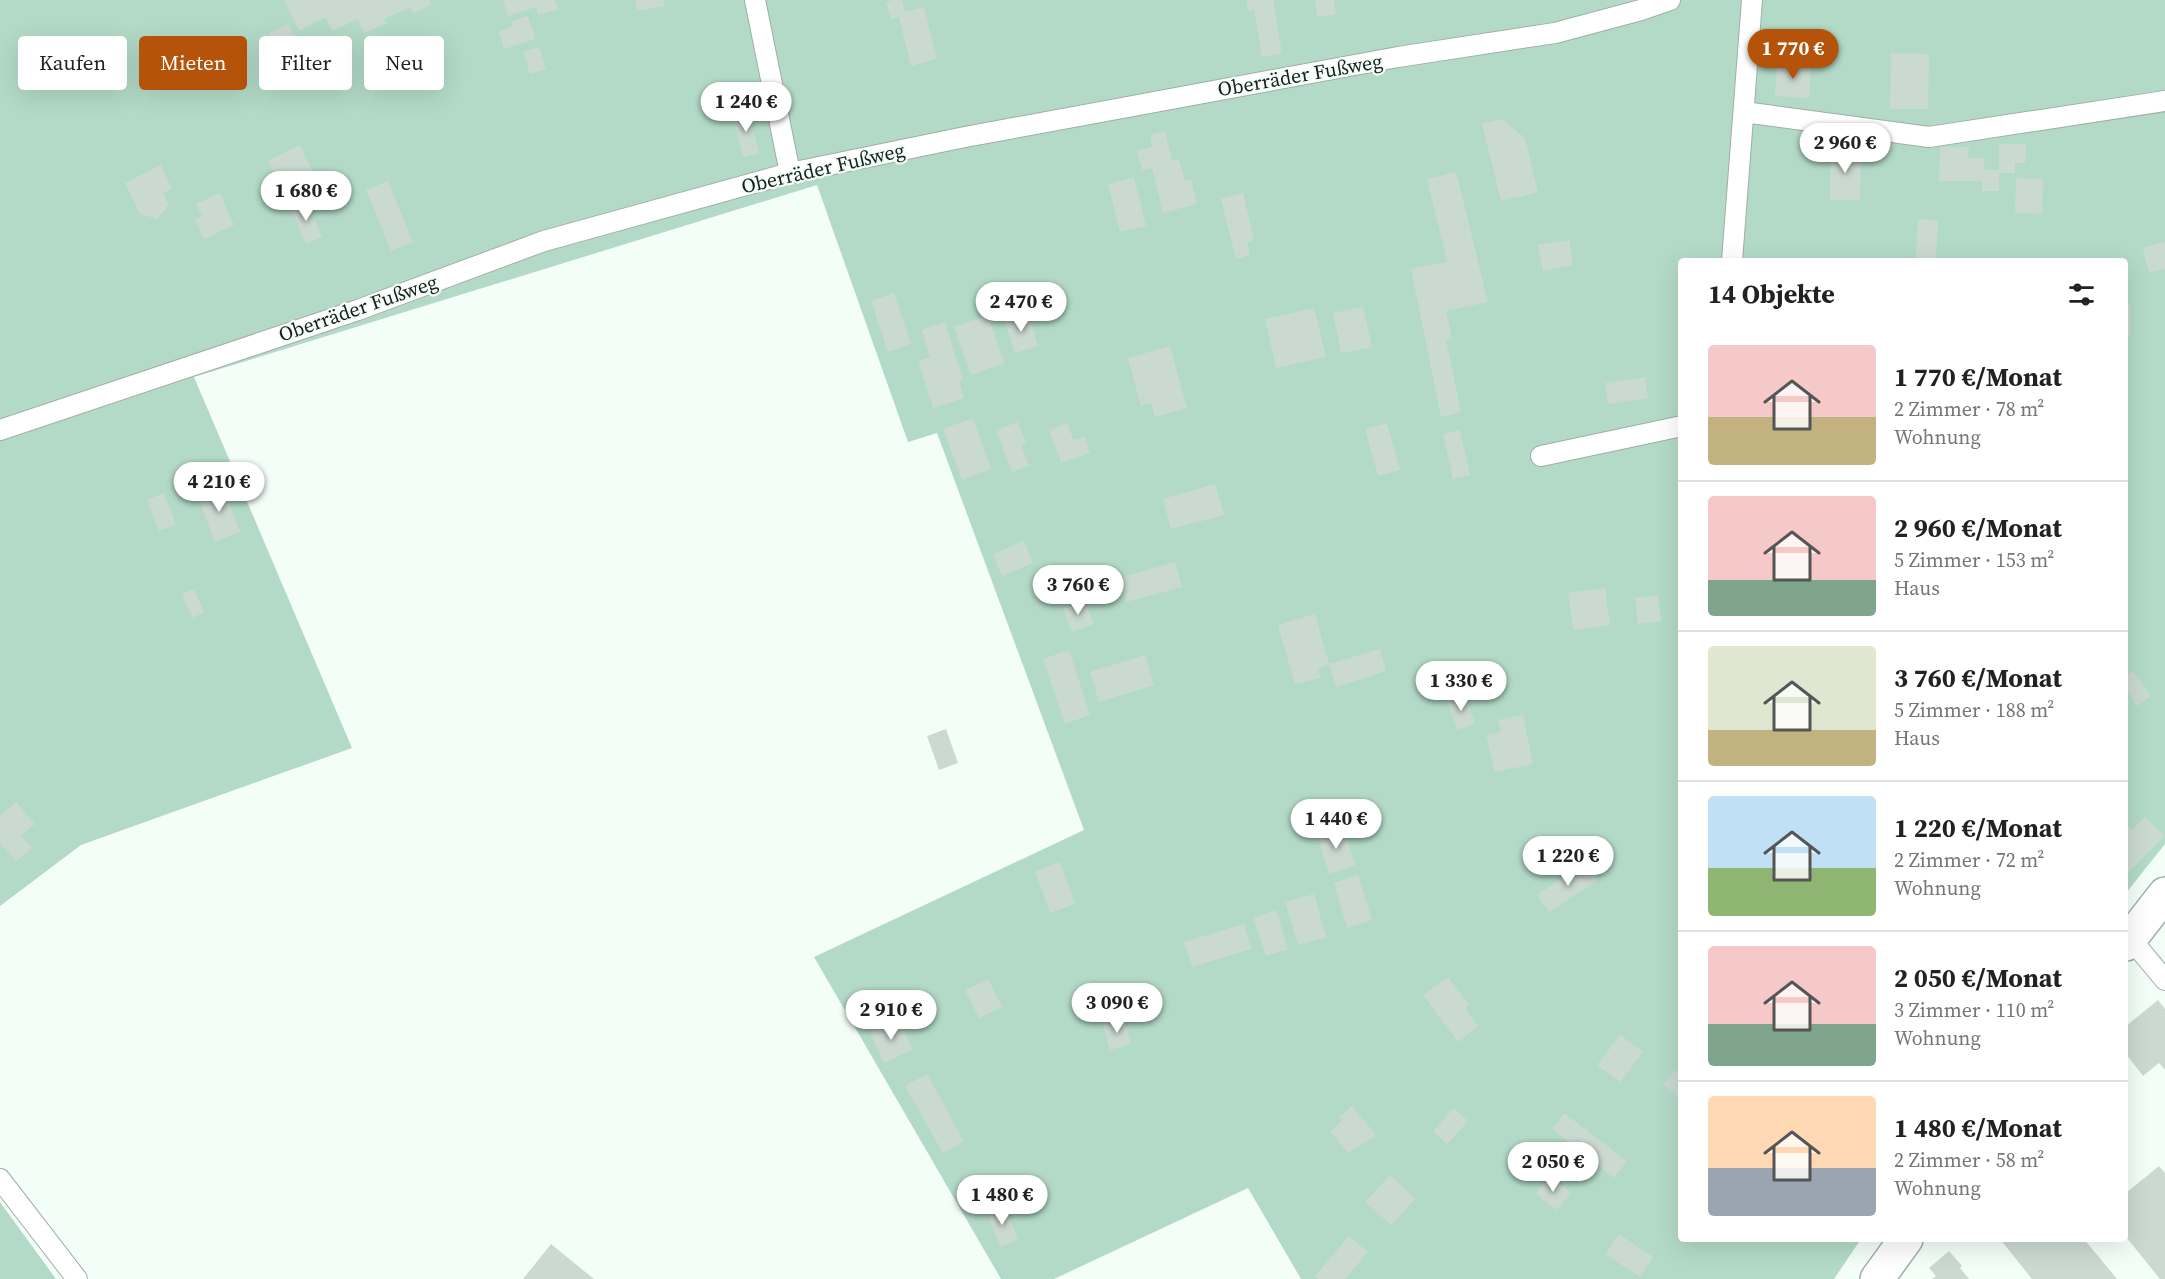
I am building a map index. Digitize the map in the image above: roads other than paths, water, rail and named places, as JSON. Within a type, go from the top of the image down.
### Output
[{"type":"street","points":[[2128,941],[2165,894]]},
{"type":"street","points":[[1877,1279],[1904,1242]]},
{"type":"lane","points":[[755,0],[790,173]]},
{"type":"lane","name":"Oberräder Fußweg","points":[[0,430],[358,310],[544,241],[790,173],[976,134],[1398,57],[1555,33],[1670,0]]},
{"type":"lane","points":[[1732,258],[1752,0]]},
{"type":"lane","points":[[1744,111],[1929,137],[2165,101]]},
{"type":"lane","points":[[1541,456],[1678,427]]},
{"type":"lane","points":[[2128,941],[2165,980]]},
{"type":"lane","points":[[0,1179],[77,1279]]}]
